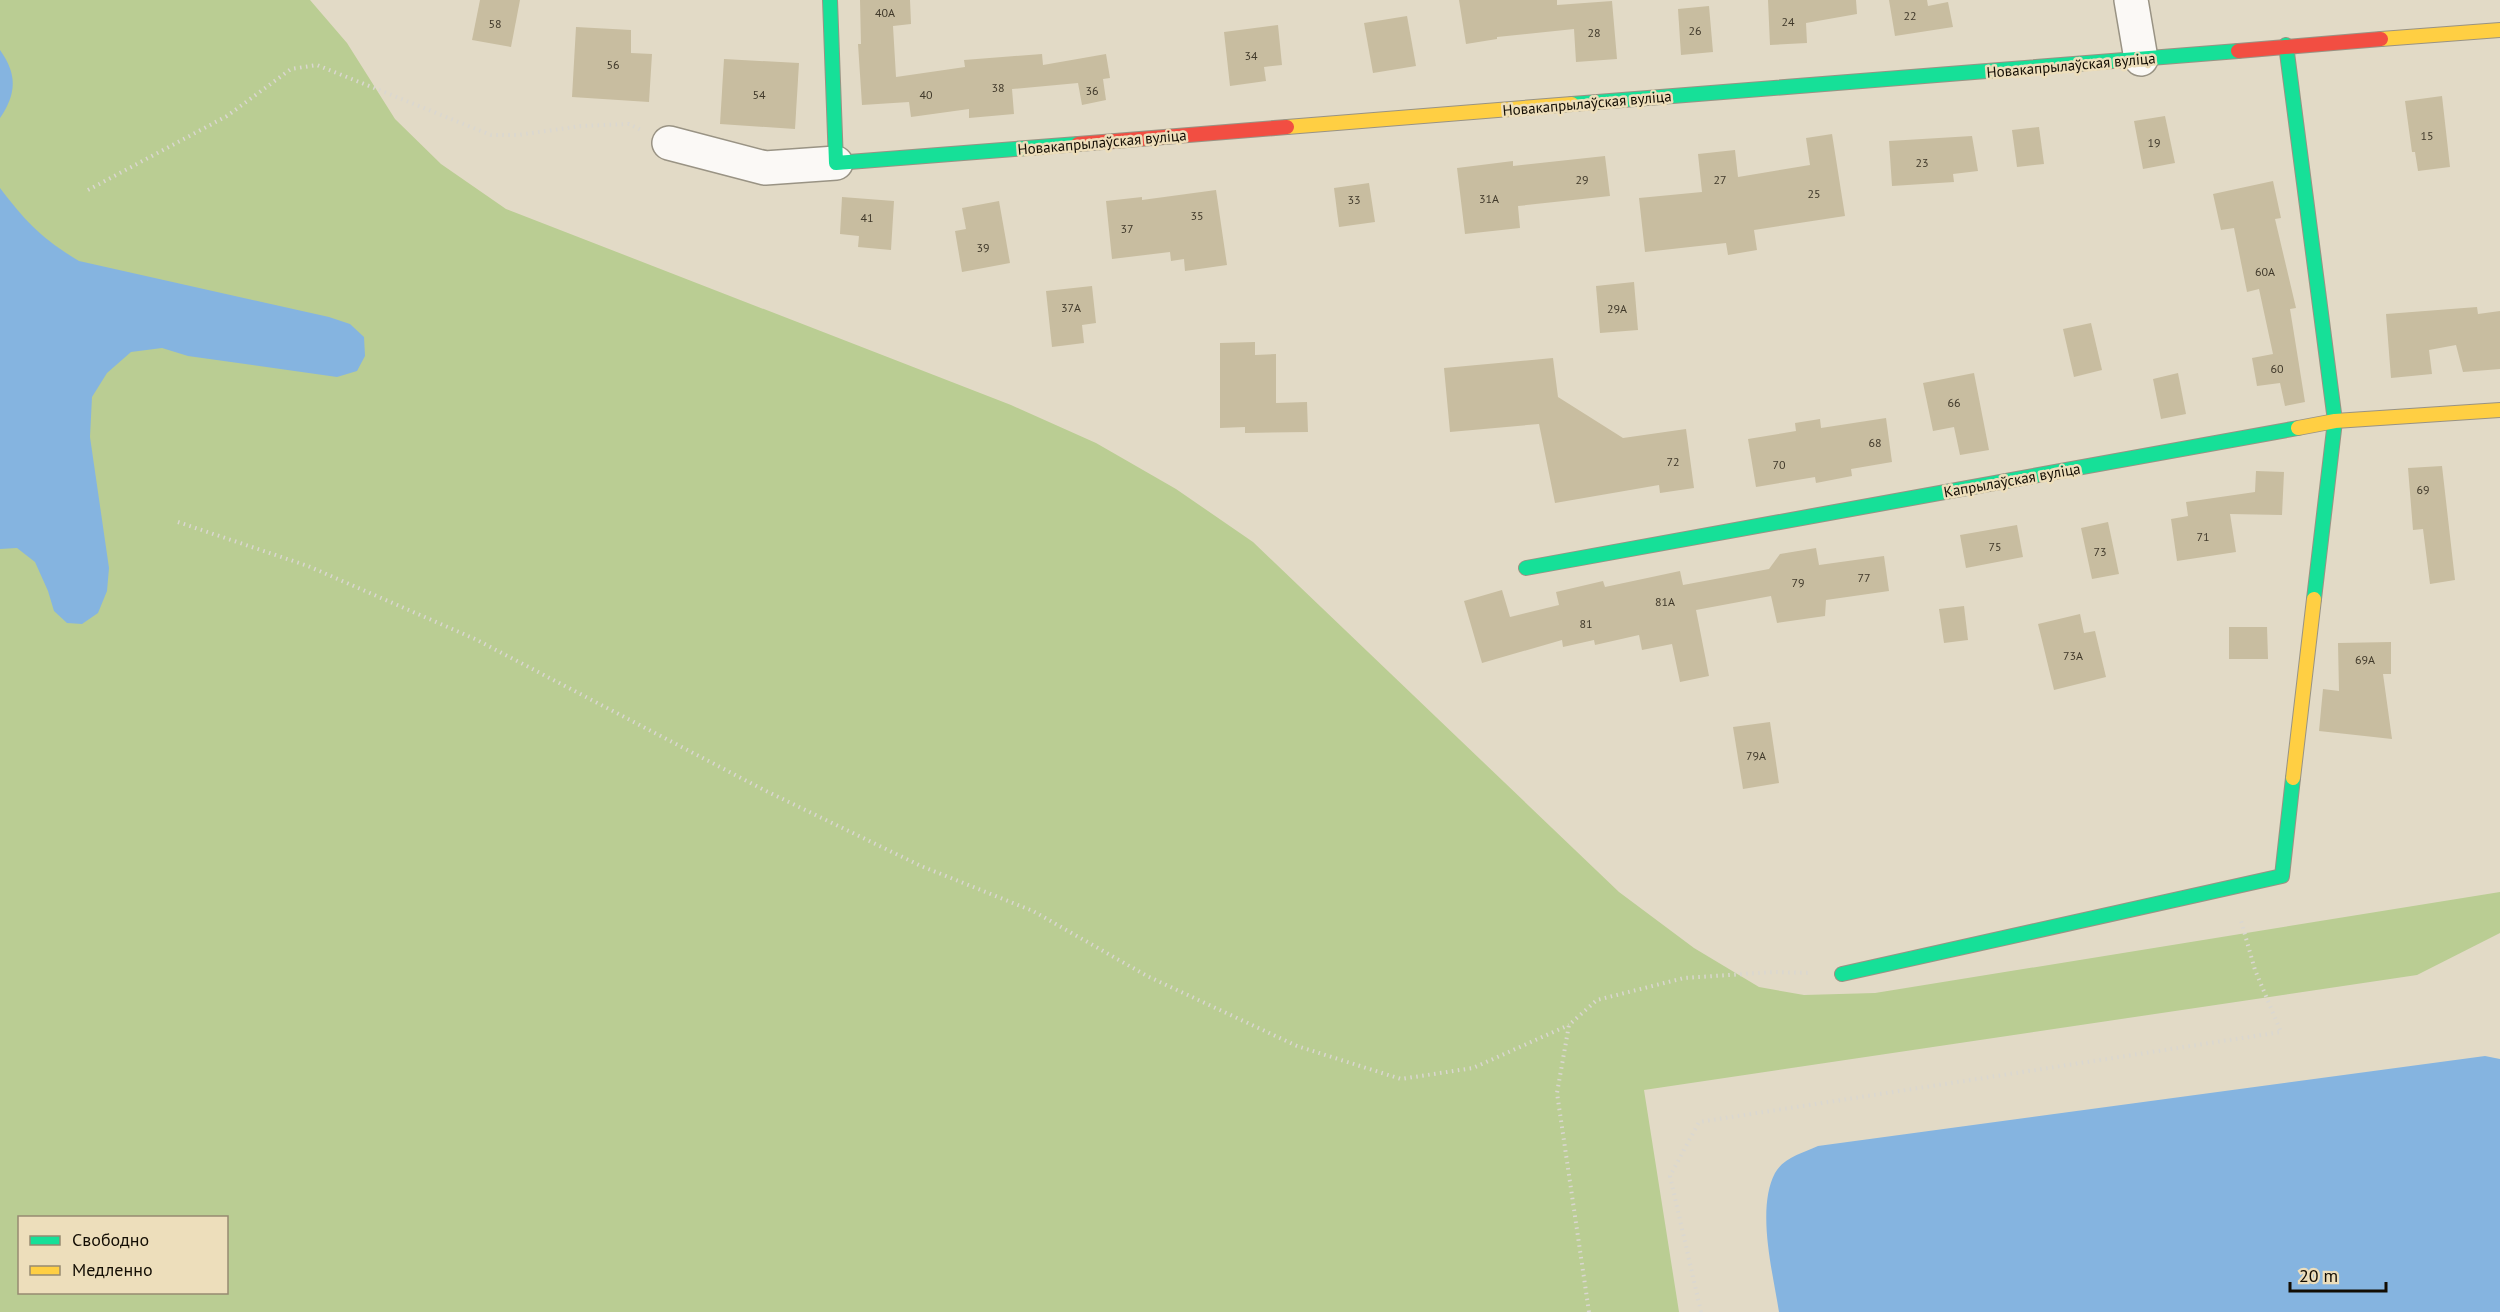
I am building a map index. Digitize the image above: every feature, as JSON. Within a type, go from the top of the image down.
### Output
[{"type":"street","points":[[669,143],[765,168],[836,163],[830,0]]},
{"type":"street","points":[[2131,0],[2141,59]]},
{"type":"street","name":"Новакапрылаўская вуліца","points":[[836,163],[2141,59],[2286,45],[2500,30]]},
{"type":"street","points":[[1842,974],[2282,876],[2335,422],[2286,45]]},
{"type":"street","name":"Капрылаўская вуліца","points":[[1526,568],[2335,422],[2500,410]]},
{"type":"path","points":[[88,190],[227,116],[291,69],[317,65],[491,135],[518,135],[581,126],[629,124],[669,143]]},
{"type":"path","points":[[178,522],[308,566],[475,639],[764,790],[921,866],[1033,911],[1147,976],[1297,1046],[1401,1078],[1473,1068],[1569,1024],[1596,1000],[1684,978],[1774,972],[1842,974]]},
{"type":"path","points":[[1701,1312],[1670,1176],[1699,1122],[2281,1032],[2255,970],[2232,887]]},
{"type":"path","points":[[1569,1024],[1557,1093],[1589,1312]]},
{"type":"green space","points":[[0,0],[310,0],[347,43],[395,119],[441,164],[506,209],[1011,405],[1096,443],[1176,489],[1253,542],[1619,892],[1694,948],[1759,987],[1804,995],[1875,993],[2500,892],[2500,933],[2417,975],[1644,1090],[1679,1312],[0,1312]]},
{"type":"water","points":[[0,50],[10,67],[13,84],[10,100],[0,118]]},
{"type":"water","points":[[0,188],[35,229],[79,261],[329,317],[350,324],[364,337],[365,356],[357,371],[337,377],[188,356],[162,348],[131,352],[107,373],[92,397],[90,437],[109,568],[107,591],[98,613],[82,624],[67,623],[54,611],[35,562],[17,548],[0,549]]},
{"type":"water","points":[[2485,1056],[2500,1059],[2500,1312],[1779,1312],[1766,1223],[1769,1188],[1775,1173],[1783,1163],[1818,1146]]},
{"type":"building","points":[[480,0],[520,0],[511,47],[472,40]]},
{"type":"building","points":[[860,0],[910,0],[911,24],[893,26],[896,77],[965,67],[964,60],[1042,54],[1043,65],[1106,54],[1110,78],[1103,79],[1106,100],[1082,105],[1078,83],[1012,89],[1014,114],[969,118],[969,109],[911,117],[909,102],[862,105],[858,44],[861,44]]},
{"type":"building","points":[[1459,0],[1557,0],[1557,5],[1612,1],[1617,59],[1576,62],[1574,29],[1497,37],[1497,39],[1466,44]]},
{"type":"building","points":[[1768,0],[1856,0],[1857,14],[1806,23],[1807,43],[1770,45]]},
{"type":"building","points":[[1889,0],[1927,0],[1928,6],[1948,2],[1953,27],[1895,36]]},
{"type":"building","points":[[1709,6],[1713,52],[1681,55],[1678,9]]},
{"type":"building","points":[[1407,16],[1416,66],[1373,73],[1364,23]]},
{"type":"building","points":[[1278,25],[1282,65],[1264,67],[1266,81],[1230,86],[1224,32]]},
{"type":"building","points":[[576,27],[631,30],[631,53],[652,54],[649,102],[572,97]]},
{"type":"building","points":[[724,59],[799,63],[795,129],[720,124]]},
{"type":"building","points":[[2442,96],[2450,167],[2418,171],[2415,152],[2412,152],[2405,101]]},
{"type":"building","points":[[2165,116],[2175,163],[2143,169],[2134,121]]},
{"type":"building","points":[[2039,127],[2044,164],[2017,167],[2012,130]]},
{"type":"building","points":[[1832,134],[1845,216],[1754,230],[1757,250],[1728,255],[1726,243],[1645,252],[1639,198],[1702,192],[1698,154],[1735,150],[1738,177],[1810,165],[1806,138]]},
{"type":"building","points":[[1972,136],[1978,171],[1953,174],[1954,182],[1892,186],[1889,141]]},
{"type":"building","points":[[1605,156],[1610,196],[1518,206],[1520,228],[1465,234],[1457,168],[1513,161],[1513,166]]},
{"type":"building","points":[[2273,181],[2281,218],[2275,219],[2296,308],[2290,309],[2305,402],[2285,406],[2280,383],[2257,386],[2252,358],[2273,354],[2259,289],[2247,292],[2234,228],[2221,230],[2213,194]]},
{"type":"building","points":[[1369,183],[1375,222],[1339,227],[1334,188]]},
{"type":"building","points":[[1216,190],[1227,265],[1185,271],[1184,259],[1171,261],[1170,252],[1112,259],[1106,201],[1142,197],[1142,200]]},
{"type":"building","points":[[842,197],[894,201],[891,250],[858,247],[859,236],[840,234]]},
{"type":"building","points":[[999,201],[1010,263],[962,272],[955,231],[966,229],[962,208]]},
{"type":"building","points":[[1634,282],[1638,330],[1600,333],[1596,286]]},
{"type":"building","points":[[1092,286],[1096,323],[1082,325],[1084,343],[1052,347],[1046,291]]},
{"type":"building","points":[[2477,307],[2478,314],[2500,311],[2500,369],[2463,372],[2456,345],[2429,350],[2432,374],[2391,378],[2386,314]]},
{"type":"building","points":[[2091,323],[2102,370],[2074,377],[2063,329]]},
{"type":"building","points":[[1255,342],[1255,355],[1276,354],[1276,403],[1307,402],[1308,432],[1245,433],[1245,427],[1220,428],[1220,343]]},
{"type":"building","points":[[1553,358],[1558,397],[1623,438],[1686,429],[1694,488],[1660,493],[1659,485],[1555,503],[1539,424],[1450,432],[1444,368]]},
{"type":"building","points":[[1974,373],[1989,450],[1960,455],[1954,427],[1933,431],[1923,383]]},
{"type":"building","points":[[2178,373],[2186,414],[2161,419],[2153,379]]},
{"type":"building","points":[[1886,418],[1892,462],[1851,469],[1852,476],[1816,483],[1815,477],[1756,487],[1748,439],[1796,431],[1795,423],[1820,419],[1821,428]]},
{"type":"building","points":[[2442,466],[2455,580],[2430,584],[2423,529],[2413,530],[2408,468]]},
{"type":"building","points":[[2256,471],[2284,472],[2282,515],[2230,514],[2236,552],[2177,561],[2171,519],[2188,516],[2186,502],[2255,492]]},
{"type":"building","points":[[2108,522],[2119,574],[2092,579],[2081,528]]},
{"type":"building","points":[[2017,525],[2023,557],[1966,568],[1960,535]]},
{"type":"building","points":[[1816,548],[1819,565],[1884,556],[1889,591],[1826,600],[1825,616],[1777,623],[1771,596],[1696,610],[1709,676],[1680,682],[1672,644],[1642,650],[1639,635],[1595,645],[1594,640],[1563,647],[1562,640],[1482,663],[1464,601],[1502,590],[1510,617],[1559,605],[1556,592],[1603,581],[1605,587],[1680,571],[1683,585],[1769,569],[1780,554]]},
{"type":"building","points":[[1964,606],[1968,640],[1944,643],[1939,609]]},
{"type":"building","points":[[2080,614],[2084,633],[2095,631],[2106,677],[2054,690],[2038,624]]},
{"type":"building","points":[[2229,627],[2267,627],[2268,659],[2229,659]]},
{"type":"building","points":[[2391,642],[2391,674],[2383,674],[2392,739],[2319,731],[2323,689],[2339,691],[2338,643]]},
{"type":"building","points":[[1770,722],[1779,783],[1743,789],[1733,727]]},
{"type":"traffic: fast","points":[[830,0],[836,163],[1078,144]]},
{"type":"traffic: fast","points":[[2286,45],[2335,421],[2314,599]]},
{"type":"traffic: fast","points":[[1572,104],[2238,51]]},
{"type":"traffic: fast","points":[[1526,568],[2298,428]]},
{"type":"traffic: fast","points":[[1842,974],[2282,876],[2293,778]]},
{"type":"traffic: slow","points":[[2381,39],[2500,30]]},
{"type":"traffic: slow","points":[[1287,127],[1572,104]]},
{"type":"traffic: slow","points":[[2298,428],[2335,421],[2500,410]]},
{"type":"traffic: slow","points":[[2293,778],[2314,599]]},
{"type":"traffic: jam","points":[[2238,51],[2381,39]]},
{"type":"traffic: jam","points":[[1078,144],[1287,127]]}]
